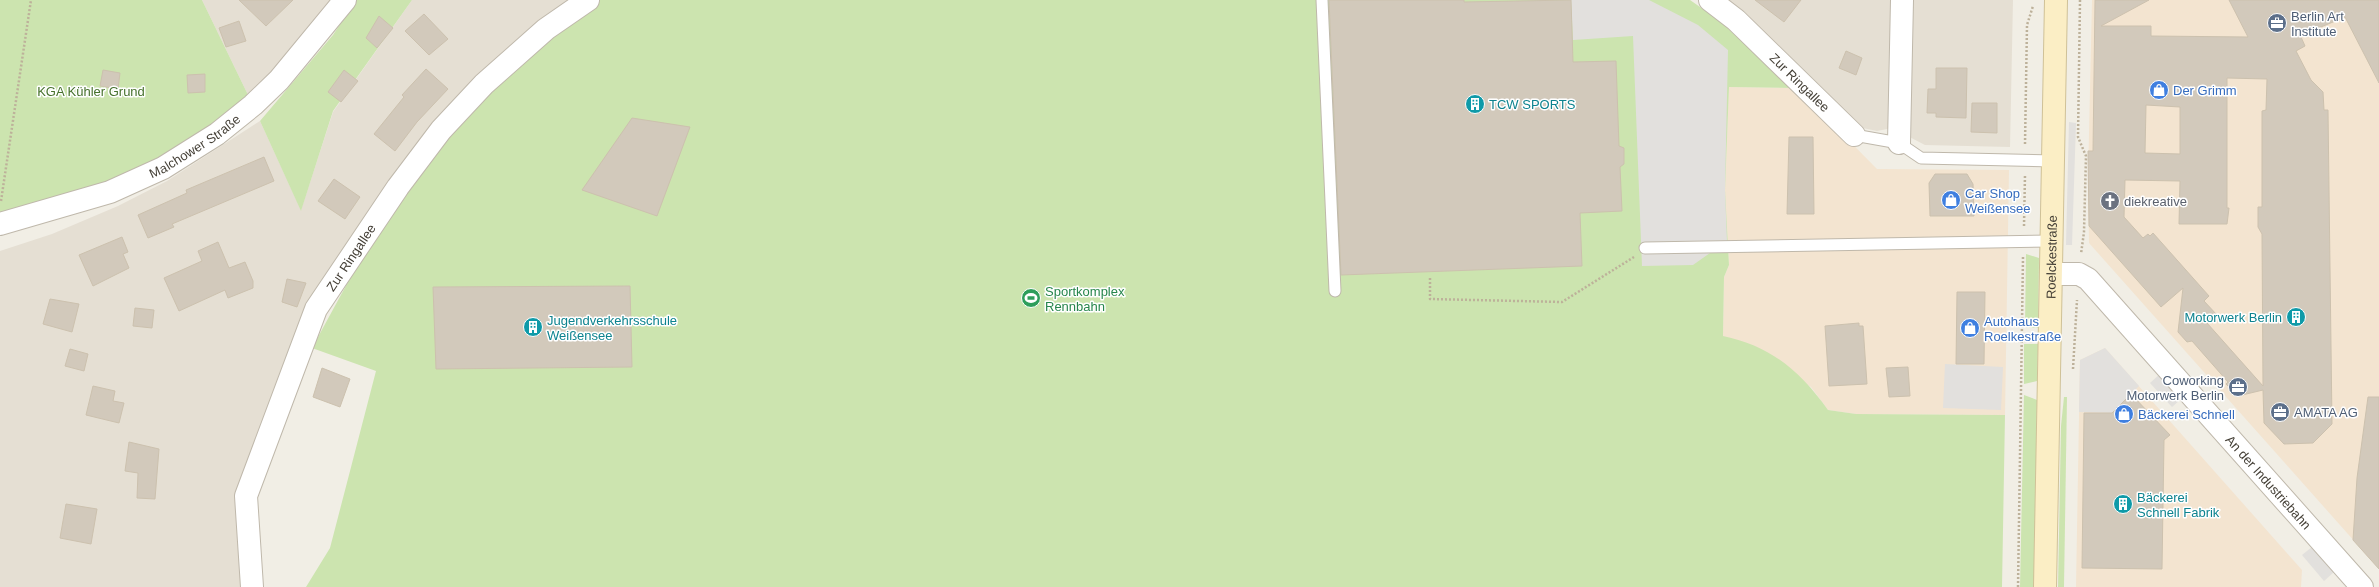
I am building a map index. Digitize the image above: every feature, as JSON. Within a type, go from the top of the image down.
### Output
[{"type":"main road","name":"Roelckestraße","points":[[2045,587],[2056,0]]},
{"type":"street","name":"Malchower Straße","points":[[0,224],[110,192],[163,168],[217,134],[253,105],[279,80],[345,0]]},
{"type":"street","name":"Zur Ringallee","points":[[252,587],[246,496],[316,309],[398,187],[441,130],[484,84],[546,29],[588,0]]},
{"type":"street","name":"Zur Ringallee","points":[[1710,0],[1736,20],[1854,134]]},
{"type":"street","points":[[1899,143],[1902,0]]},
{"type":"street","name":"An der Industriebahn","points":[[2052,274],[2079,274],[2088,279],[2362,587]]},
{"type":"lane","points":[[1322,0],[1335,292]]},
{"type":"lane","name":"Zur Ringallee","points":[[1854,134],[1899,143],[1921,158],[2054,161]]},
{"type":"lane","points":[[1646,248],[2052,241]]},
{"type":"path","points":[[0,206],[31,0]]},
{"type":"path","points":[[2018,587],[2027,25],[2035,0]]},
{"type":"path","points":[[2080,0],[2078,137],[2086,156],[2082,253]]},
{"type":"path","points":[[1430,278],[1430,299],[1562,302],[1624,265],[1646,248]]},
{"type":"shaded area","points":[[202,0],[337,0],[249,97]]},
{"type":"shaded area","points":[[412,0],[588,0],[316,309],[246,496],[252,587],[0,587],[0,251],[52,234],[118,206],[167,181],[260,121],[301,210],[333,112]]},
{"type":"shaded area","points":[[1571,0],[1649,0],[1698,25],[1728,50],[1725,190],[1727,241],[1693,265],[1642,266],[1633,36],[1573,40]]},
{"type":"shaded area","points":[[1720,0],[2013,0],[2010,147],[1925,145],[1892,128],[1877,131],[1858,127]]},
{"type":"shaded area","points":[[2092,0],[2379,0],[2379,557],[2372,561],[2089,243],[2088,179]]},
{"type":"shaded area","points":[[1729,87],[1797,88],[1877,169],[2009,170],[2005,415],[1856,414],[1828,410],[1811,387],[1723,336],[1724,277],[1729,265],[1725,190]]},
{"type":"shaded area","points":[[2069,122],[2076,123],[2072,245],[2066,245]]},
{"type":"shaded area","points":[[2105,348],[2302,570],[2301,587],[2076,587],[2080,360]]},
{"type":"shaded area","points":[[2105,348],[2139,386],[2112,413],[2079,412],[2080,360]]},
{"type":"shaded area","points":[[1945,364],[2003,367],[2001,410],[1943,408]]},
{"type":"shaded area","points":[[2160,374],[2181,399],[2172,407],[2150,383]]},
{"type":"shaded area","points":[[2312,547],[2334,572],[2324,581],[2302,555]]},
{"type":"green space","name":"KGA Kühler Grund","points":[[0,0],[202,0],[249,97],[196,138],[143,169],[82,192],[0,215]]},
{"type":"green space","points":[[356,0],[412,0],[333,111],[301,211],[260,121],[333,35]]},
{"type":"green space","name":"Sportkomplex Rennbahn","points":[[597,0],[1690,0],[1733,30],[1797,88],[1729,87],[1725,190],[1729,265],[1724,277],[1723,336],[1756,346],[1783,362],[1807,383],[1828,410],[1856,414],[2005,415],[2002,587],[306,587],[330,548],[376,371],[312,348],[378,227],[463,119],[511,71]]},
{"type":"green space","points":[[2026,254],[2039,258],[2038,328],[2025,327]]},
{"type":"green space","points":[[2024,344],[2038,344],[2037,381],[2024,384]]},
{"type":"green space","points":[[2024,395],[2037,400],[2034,587],[2020,587]]},
{"type":"green space","points":[[2064,397],[2067,397],[2064,587],[2058,587],[2061,426]]},
{"type":"building","points":[[239,0],[293,0],[266,26]]},
{"type":"building","name":"TCW SPORTS","points":[[1329,0],[1464,0],[1464,2],[1571,0],[1573,62],[1616,61],[1619,146],[1624,148],[1624,164],[1620,167],[1622,211],[1580,213],[1582,266],[1341,275]]},
{"type":"building","points":[[1755,0],[1801,0],[1784,22]]},
{"type":"building","points":[[2095,0],[2149,0],[2101,26],[2151,26],[2151,36],[2248,37],[2229,0],[2379,0],[2379,83],[2345,17],[2304,34],[2301,37],[2305,46],[2296,51],[2311,80],[2323,92],[2324,110],[2328,110],[2332,424],[2313,443],[2284,444],[2264,423],[2263,390],[2238,396],[2226,384],[2228,382],[2192,341],[2187,342],[2178,332],[2183,288],[2161,307],[2089,226],[2088,151],[2093,151]],"holes":[[[2227,78],[2267,79],[2266,110],[2262,111],[2262,207],[2258,207],[2258,227],[2262,234],[2263,386],[2207,323],[2217,315],[2204,301],[2209,296],[2153,233],[2150,236],[2148,234],[2143,238],[2124,217],[2125,180],[2180,181],[2179,224],[2227,224],[2229,208],[2227,208]],[[2146,105],[2180,107],[2180,154],[2145,153]]]},
{"type":"building","points":[[424,14],[448,39],[429,55],[405,31]]},
{"type":"building","points":[[379,16],[393,28],[377,48],[366,38]]},
{"type":"building","points":[[239,21],[246,41],[226,47],[219,28]]},
{"type":"building","points":[[1846,51],[1862,58],[1856,75],[1839,68]]},
{"type":"building","points":[[1936,68],[1967,68],[1966,118],[1936,117],[1936,113],[1927,113],[1928,89],[1936,89]]},
{"type":"building","points":[[426,69],[448,89],[417,122],[395,151],[374,134],[404,97],[402,95]]},
{"type":"building","points":[[103,70],[120,73],[118,89],[100,86]]},
{"type":"building","points":[[344,70],[358,81],[341,102],[328,92]]},
{"type":"building","points":[[205,74],[205,92],[188,93],[187,75]]},
{"type":"building","points":[[1972,103],[1997,103],[1997,133],[1971,132]]},
{"type":"building","points":[[632,118],[690,127],[657,216],[582,190]]},
{"type":"building","points":[[1789,137],[1813,137],[1814,214],[1787,214]]},
{"type":"building","points":[[264,157],[274,181],[172,224],[174,227],[148,238],[138,215],[187,193],[186,190]]},
{"type":"building","name":"Car Shop Weißensee","points":[[1935,174],[1967,174],[1973,184],[1974,216],[1930,216],[1929,183]]},
{"type":"building","points":[[334,179],[360,197],[345,219],[318,201]]},
{"type":"building","points":[[122,237],[128,252],[123,254],[129,268],[93,286],[79,255]]},
{"type":"building","points":[[218,242],[229,268],[245,262],[253,281],[253,288],[228,298],[225,290],[179,311],[164,278],[202,261],[198,251]]},
{"type":"building","points":[[287,279],[306,283],[297,307],[282,302]]},
{"type":"building","name":"Jugendverkehrsschule Weißensee","points":[[630,286],[632,367],[436,369],[433,287]]},
{"type":"building","name":"Autohaus Roelkestraße","points":[[1957,292],[1985,292],[1984,364],[1956,364]]},
{"type":"building","points":[[50,299],[79,304],[72,332],[43,324]]},
{"type":"building","points":[[135,308],[154,310],[152,328],[133,326]]},
{"type":"building","points":[[1859,323],[1859,326],[1863,326],[1867,384],[1829,386],[1825,326]]},
{"type":"building","points":[[70,349],[88,354],[84,371],[65,366]]},
{"type":"building","points":[[1908,367],[1910,396],[1889,397],[1886,368]]},
{"type":"building","points":[[322,368],[350,379],[340,407],[313,397]]},
{"type":"building","points":[[93,386],[115,391],[113,401],[124,403],[119,423],[86,415]]},
{"type":"building","name":"Bäckerei Schnell Fabrik","points":[[2131,394],[2170,435],[2164,440],[2162,569],[2082,568],[2084,413],[2112,413]]},
{"type":"building","points":[[2368,397],[2379,397],[2379,569],[2353,540],[2357,478]]},
{"type":"building","points":[[129,442],[159,449],[155,499],[137,498],[138,473],[125,471]]},
{"type":"building","points":[[66,504],[97,509],[91,544],[60,538]]},
{"type":"place","name":"Berlin Art Institute","points":[[2277,23]]},
{"type":"place","name":"Der Grimm","points":[[2159,90]]},
{"type":"place","name":"TCW SPORTS","points":[[1475,104]]},
{"type":"place","name":"Car Shop Weißensee","points":[[1951,200]]},
{"type":"place","name":"diekreative","points":[[2110,201]]},
{"type":"place","name":"Sportkomplex Rennbahn","points":[[1031,298]]},
{"type":"place","name":"Motorwerk Berlin","points":[[2296,317]]},
{"type":"place","name":"Jugendverkehrsschule Weißensee","points":[[533,327]]},
{"type":"place","name":"Autohaus Roelkestraße","points":[[1970,328]]},
{"type":"place","name":"Coworking Motorwerk Berlin","points":[[2238,387]]},
{"type":"place","name":"AMATA AG","points":[[2280,412]]},
{"type":"place","name":"Bäckerei Schnell","points":[[2124,414]]},
{"type":"place","name":"Bäckerei Schnell Fabrik","points":[[2123,504]]}]
